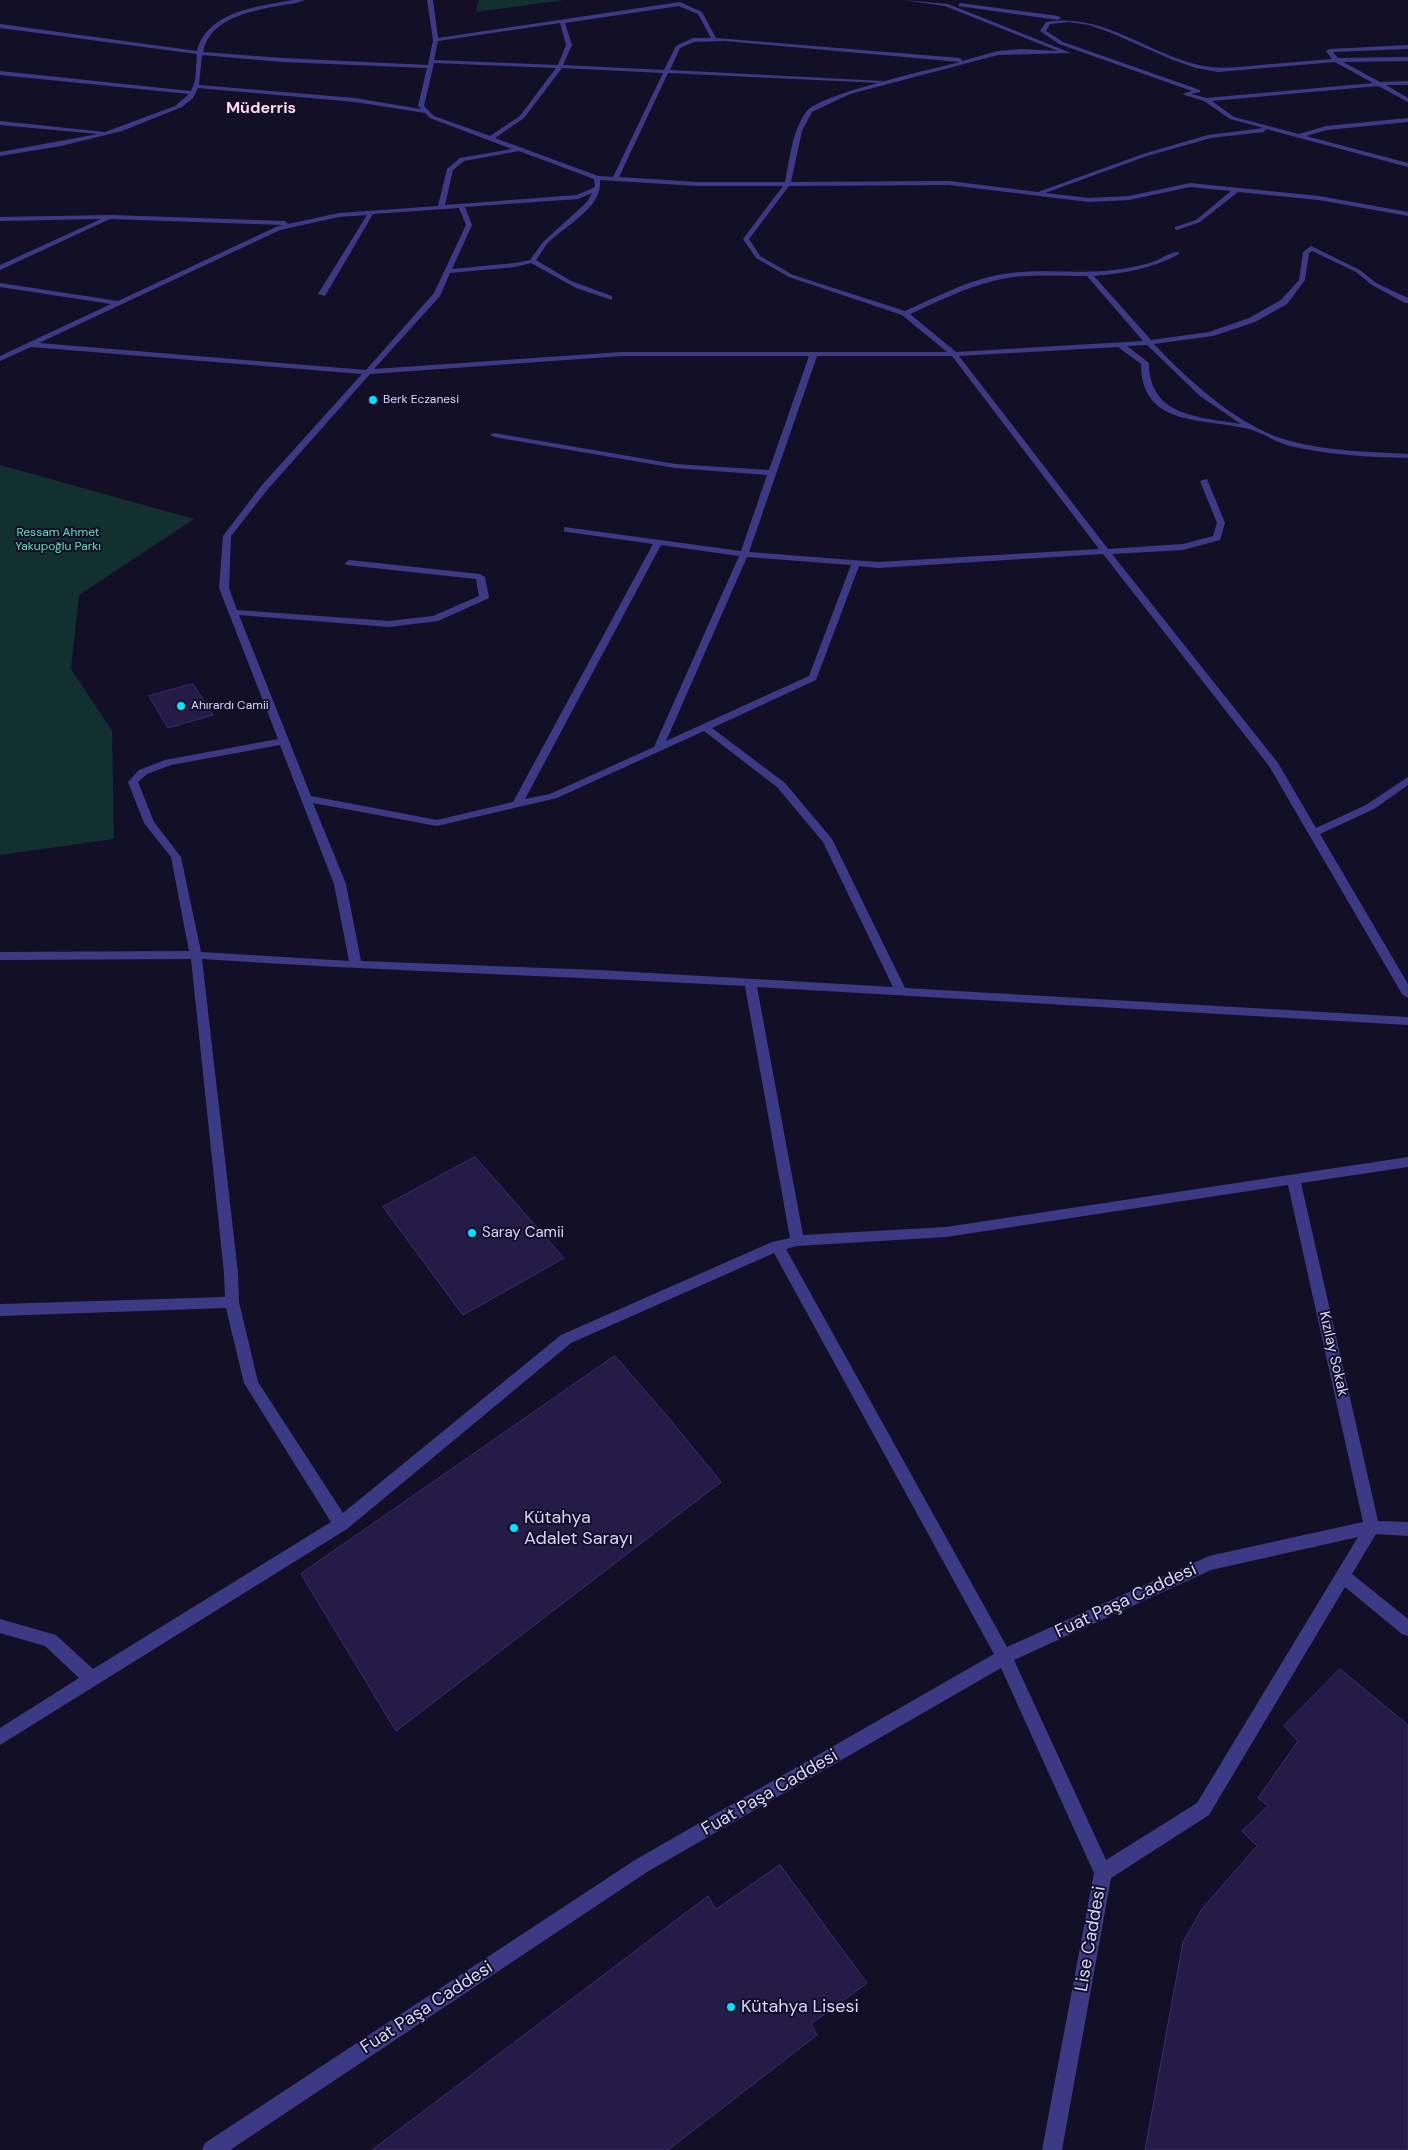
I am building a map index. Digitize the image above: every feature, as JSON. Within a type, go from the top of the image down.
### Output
[{"type":"street","points":[[0,154],[89,140],[132,127],[183,104],[197,86],[202,42],[209,32],[229,17],[302,0]]},
{"type":"street","points":[[430,0],[436,40],[421,106],[432,117],[598,178],[697,184],[949,183],[1089,200],[1129,198],[1190,185],[1319,198],[1408,214]]},
{"type":"street","points":[[906,0],[982,7],[1020,15],[1092,24],[1173,60],[1201,69],[1218,70],[1336,60],[1408,59]]},
{"type":"street","points":[[436,40],[680,4],[700,12],[714,39]]},
{"type":"street","points":[[946,5],[1068,53],[1206,100],[1232,118],[1408,165]]},
{"type":"street","points":[[1063,19],[1048,23],[1044,31],[1061,43],[1198,91],[1185,94]]},
{"type":"street","points":[[491,138],[522,117],[560,66],[569,45],[562,21]]},
{"type":"street","points":[[0,26],[201,53],[282,60],[560,66],[893,82]]},
{"type":"street","points":[[615,179],[678,48],[693,40],[714,39],[967,61]]},
{"type":"street","points":[[1408,48],[1328,51],[1336,60],[1408,100]]},
{"type":"street","points":[[1068,53],[998,53],[848,93],[810,111],[799,131],[788,183],[746,239],[758,257],[791,276],[905,313],[954,354],[1104,550],[1274,764],[1408,994]]},
{"type":"street","points":[[0,73],[191,93]]},
{"type":"street","points":[[1206,100],[1408,83]]},
{"type":"street","points":[[197,86],[355,100],[428,112]]},
{"type":"street","points":[[1299,136],[1326,128],[1408,120]]},
{"type":"street","points":[[0,123],[110,134]]},
{"type":"street","points":[[1038,193],[1136,158],[1210,136],[1272,129]]},
{"type":"street","points":[[441,207],[450,169],[462,160],[520,149]]},
{"type":"street","points":[[448,271],[515,265],[532,261],[546,243],[590,203],[598,188],[598,178]]},
{"type":"street","points":[[0,359],[278,228],[339,215],[578,197],[598,188]]},
{"type":"street","points":[[1177,228],[1198,221],[1238,189]]},
{"type":"street","points":[[356,965],[340,884],[224,588],[228,536],[265,487],[437,294],[469,225],[461,206]]},
{"type":"street","points":[[322,294],[371,213]]},
{"type":"street","points":[[0,219],[111,217],[300,223]]},
{"type":"street","points":[[0,268],[111,217]]},
{"type":"street","points":[[30,344],[368,372],[622,354],[954,354],[1148,343],[1210,334],[1252,320],[1284,302],[1302,280],[1306,252],[1311,248],[1358,271],[1374,284],[1408,301]]},
{"type":"street","points":[[905,313],[973,285],[1004,276],[1088,273],[1136,268],[1163,263],[1177,253]]},
{"type":"street","points":[[532,261],[573,284],[609,298]]},
{"type":"street","points":[[1088,273],[1148,343],[1216,404],[1258,430],[1288,443],[1354,453],[1408,456]]},
{"type":"street","points":[[0,285],[118,303]]},
{"type":"street","points":[[1120,345],[1145,363],[1146,383],[1164,407],[1178,414],[1258,430]]},
{"type":"street","points":[[658,748],[744,554],[814,353]]},
{"type":"street","points":[[494,435],[675,466],[772,473]]},
{"type":"street","points":[[568,529],[744,554],[878,565],[1104,550],[1183,547],[1217,538],[1221,523],[1204,481]]},
{"type":"street","points":[[517,804],[658,542]]},
{"type":"street","points":[[233,612],[389,624],[436,619],[484,597],[480,576],[349,563]]},
{"type":"street","points":[[306,798],[437,823],[553,796],[813,678],[856,563]]},
{"type":"street","points":[[704,727],[781,785],[828,840],[901,991]]},
{"type":"street","points":[[284,741],[169,762],[143,772],[133,782],[149,823],[176,857],[196,955],[231,1273],[232,1302],[251,1382],[341,1524]]},
{"type":"street","points":[[1314,833],[1370,807],[1408,780]]},
{"type":"street","points":[[0,956],[196,955],[356,965],[598,974],[1408,1021]]},
{"type":"street","points":[[750,983],[798,1241]]},
{"type":"street","points":[[0,1737],[341,1524],[566,1339],[777,1246],[798,1241],[946,1232],[1408,1162]]},
{"type":"street","name":"Kızılay Sokak","points":[[1294,1180],[1372,1528]]},
{"type":"street","name":"Lise Caddesi","points":[[777,1246],[1004,1657],[1103,1873],[1052,2150]]},
{"type":"street","points":[[0,1310],[232,1302]]},
{"type":"street","points":[[1103,1873],[1203,1809],[1372,1528]]},
{"type":"street","name":"Fuat Paşa Caddesi","points":[[212,2150],[640,1866],[1004,1657],[1209,1563],[1372,1528],[1408,1529]]},
{"type":"street","points":[[1344,1576],[1408,1628]]},
{"type":"street","points":[[0,1626],[50,1640],[92,1679]]},
{"type":"green space","points":[[479,0],[564,0],[476,12]]},
{"type":"green space","name":"Ressam Ahmet Yakupoğlu Parkı","points":[[0,465],[194,519],[79,595],[71,669],[112,731],[114,839],[0,855]]},
{"type":"building","name":"Ahırardı Camii","points":[[193,684],[213,715],[168,728],[149,696]]},
{"type":"building","name":"Saray Camii","points":[[475,1157],[564,1258],[463,1315],[383,1207]]},
{"type":"building","name":"Kütahya Adalet Sarayı","points":[[615,1356],[721,1482],[396,1731],[301,1574]]},
{"type":"building","points":[[1340,1669],[1408,1725],[1408,2150],[1145,2150],[1183,1942],[1202,1909],[1257,1846],[1242,1831],[1268,1806],[1258,1798],[1298,1741],[1284,1726]]},
{"type":"building","points":[[780,1865],[867,1983],[811,2024],[817,2035],[668,2150],[372,2150],[708,1896],[716,1909]]},
{"type":"place","name":"Berk Eczanesi","points":[[373,400]]},
{"type":"place","name":"Ahırardı Camii","points":[[181,706]]},
{"type":"place","name":"Saray Camii","points":[[472,1233]]},
{"type":"place","name":"Kütahya Adalet Sarayı","points":[[514,1528]]},
{"type":"place","name":"Kütahya Lisesi","points":[[731,2007]]},
{"type":"district","name":"Müderris","points":[[261,109]]}]
